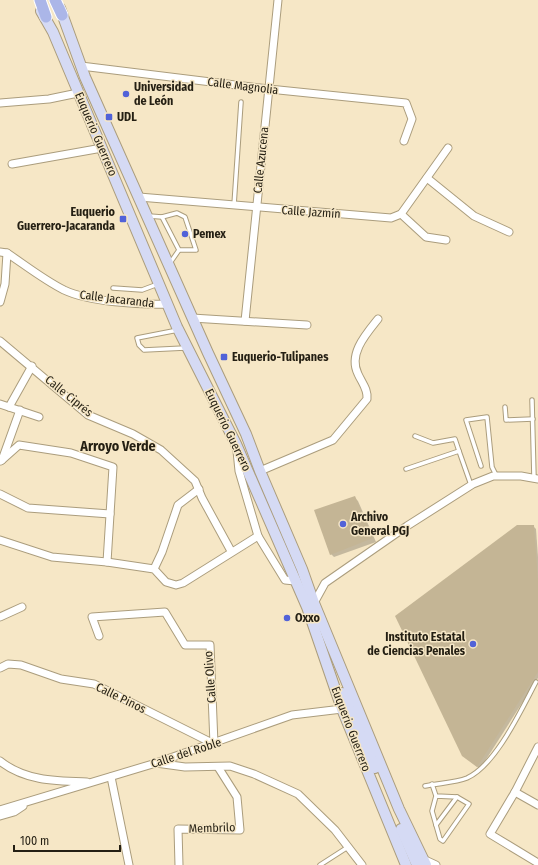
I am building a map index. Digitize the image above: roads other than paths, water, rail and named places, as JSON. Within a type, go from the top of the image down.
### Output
[{"type":"main road","name":"Euquerio Guerrero","points":[[36,0],[46,17],[179,330],[236,444],[307,607],[342,709],[406,865]]},
{"type":"main road","points":[[40,0],[46,17]]},
{"type":"main road","points":[[57,0],[62,15]]},
{"type":"main road","name":"Euquerio Guerrero","points":[[62,15],[81,66],[146,216],[246,434],[260,471],[302,569],[396,809],[422,863]]},
{"type":"main road","points":[[327,667],[342,692],[396,809],[411,852],[422,863]]},
{"type":"street","name":"Calle Azucena","points":[[245,321],[278,0]]},
{"type":"street","name":"Calle Magnolia","points":[[81,66],[269,89],[406,103],[412,119],[404,141]]},
{"type":"street","points":[[0,103],[49,99],[78,93]]},
{"type":"street","points":[[12,164],[102,148]]},
{"type":"street","points":[[446,240],[426,237],[401,214],[448,148]]},
{"type":"street","points":[[427,178],[474,216],[509,232]]},
{"type":"street","name":"Calle Jazmín","points":[[138,197],[256,208],[391,218],[401,214]]},
{"type":"street","name":"Calle Jacaranda","points":[[0,302],[5,284],[3,252]]},
{"type":"street","name":"Calle Jacaranda","points":[[3,252],[64,290],[84,297],[149,305],[168,304]]},
{"type":"street","points":[[192,318],[307,325]]},
{"type":"street","points":[[260,471],[333,440],[367,399],[368,392],[358,374],[354,360],[364,336],[378,319]]},
{"type":"street","name":"Calle Ciprés","points":[[0,341],[88,414],[133,434],[160,450],[195,481],[231,551]]},
{"type":"street","points":[[9,407],[32,366]]},
{"type":"street","points":[[0,404],[39,417]]},
{"type":"street","points":[[1,462],[20,410]]},
{"type":"street","points":[[13,430],[19,445]]},
{"type":"street","points":[[236,444],[239,471],[258,536],[285,580],[295,581]]},
{"type":"street","points":[[1,462],[19,445]]},
{"type":"street","points":[[19,445],[71,453],[110,465],[114,471],[107,562]]},
{"type":"street","points":[[314,602],[325,583],[407,526],[472,485],[496,476],[521,476],[536,479]]},
{"type":"street","points":[[154,569],[162,552],[178,505],[199,489]]},
{"type":"street","points":[[0,494],[28,508],[110,514]]},
{"type":"street","points":[[0,540],[52,557],[107,562],[154,569],[166,582],[176,585],[183,583],[231,551],[258,536]]},
{"type":"street","points":[[0,617],[22,607]]},
{"type":"street","name":"Calle Olivo","points":[[100,636],[92,616],[165,612],[185,645],[210,645],[214,744]]},
{"type":"street","name":"Calle Pinos","points":[[0,668],[8,664],[21,665],[61,678],[94,684],[214,744]]},
{"type":"street","name":"Calle del Roble","points":[[0,810],[94,783],[156,763],[214,744],[292,715],[342,709]]},
{"type":"street","points":[[538,747],[515,792],[490,834],[538,863]]},
{"type":"street","points":[[0,761],[14,771],[30,777],[94,783]]},
{"type":"street","points":[[156,763],[185,767],[230,766],[254,774],[298,794],[335,830],[362,865]]},
{"type":"street","name":"Membrilo","points":[[179,865],[178,829],[240,830],[237,797],[218,766]]},
{"type":"street","points":[[110,777],[129,865]]},
{"type":"street","points":[[515,792],[538,805]]},
{"type":"street","name":"Calle del Roble","points":[[0,816],[14,812],[32,801]]},
{"type":"street","points":[[422,863],[436,865]]},
{"type":"lane","points":[[234,206],[241,102]]},
{"type":"lane","points":[[146,216],[162,217],[177,213],[185,217],[196,250],[179,250]]},
{"type":"lane","points":[[162,217],[179,250]]},
{"type":"lane","points":[[168,265],[179,250]]},
{"type":"lane","points":[[113,288],[142,290],[159,284]]},
{"type":"lane","points":[[179,330],[137,338],[139,345],[144,350],[188,348]]},
{"type":"lane","points":[[532,400],[536,479]]},
{"type":"lane","points":[[505,407],[506,420],[533,419]]},
{"type":"lane","points":[[481,466],[466,420],[487,417],[492,467],[496,476]]},
{"type":"lane","points":[[415,436],[433,443],[455,439],[472,485]]},
{"type":"lane","points":[[406,469],[459,450]]},
{"type":"lane","points":[[425,786],[466,778],[477,772],[499,749],[536,682]]},
{"type":"lane","points":[[432,784],[436,796],[432,811],[440,839],[444,842],[469,804],[457,797],[436,796]]},
{"type":"lane","points":[[436,825],[457,797]]},
{"type":"lane","points":[[320,865],[348,847]]},
{"type":"place","name":"Universidad de León","points":[[126,94]]},
{"type":"place","name":"UDL","points":[[109,117]]},
{"type":"place","name":"Euquerio Guerrero-Jacaranda","points":[[123,219]]},
{"type":"place","name":"Pemex","points":[[185,234]]},
{"type":"place","name":"Euquerio-Tulipanes","points":[[224,357]]},
{"type":"place","name":"Archivo General PGJ","points":[[343,524]]},
{"type":"place","name":"Oxxo","points":[[287,618]]},
{"type":"place","name":"Instituto Estatal de Ciencias Penales","points":[[473,644]]},
{"type":"district","name":"Arroyo Verde","points":[[118,446]]}]
